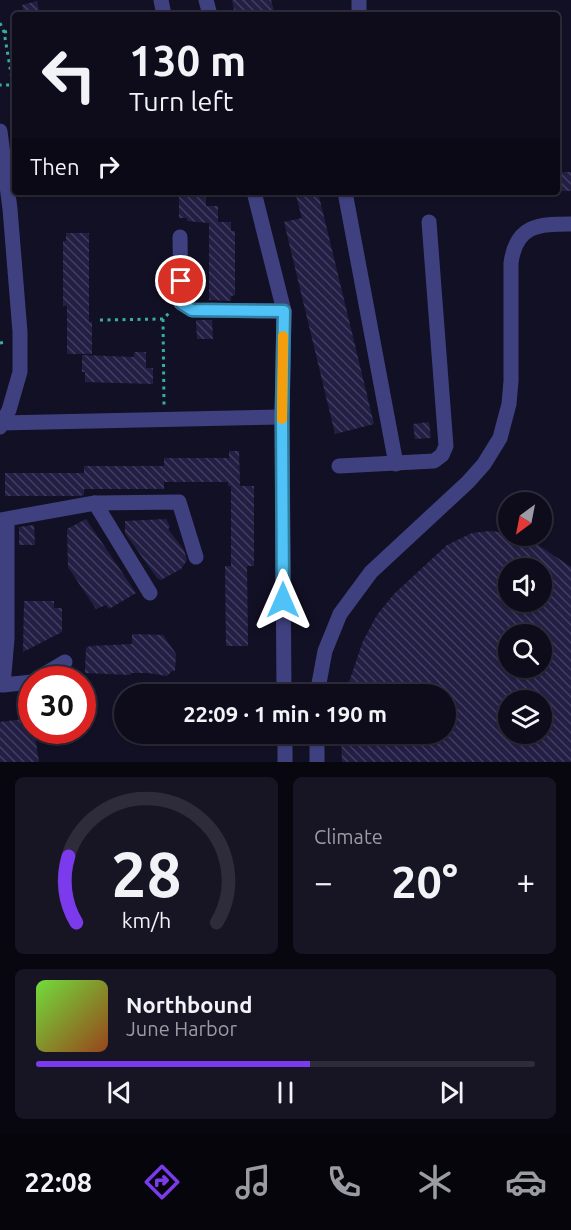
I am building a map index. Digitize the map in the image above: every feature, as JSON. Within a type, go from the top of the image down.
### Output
[{"type":"street","points":[[0,131],[10,209],[20,332],[20,372],[9,410],[1,425]]},
{"type":"street","points":[[255,195],[284,311],[282,417],[284,684]]},
{"type":"street","points":[[346,195],[396,464]]},
{"type":"street","points":[[339,466],[434,461],[442,455],[446,446],[429,222]]},
{"type":"street","points":[[319,684],[325,651],[340,614],[371,572],[468,482],[484,464],[500,438],[509,404],[511,381],[513,246],[521,235],[533,226],[571,224]]},
{"type":"street","points":[[180,237],[181,303],[192,310],[284,311]]},
{"type":"street","points":[[1,425],[282,417]]},
{"type":"street","points":[[18,682],[3,685],[7,639],[3,520],[95,503],[179,502],[196,556]]},
{"type":"street","points":[[95,503],[150,593]]},
{"type":"street","points":[[58,666],[65,662]]},
{"type":"street","points":[[285,744],[285,762]]},
{"type":"street","points":[[317,744],[317,762]]},
{"type":"path","points":[[0,23],[4,32],[12,80]]},
{"type":"path","points":[[4,32],[12,31]]},
{"type":"path","points":[[164,419],[163,319],[169,312],[192,310]]},
{"type":"path","points":[[111,314],[113,320]]},
{"type":"path","points":[[100,320],[163,319]]},
{"type":"building","points":[[232,0],[271,0],[274,12],[234,12]]},
{"type":"building","points":[[37,1],[39,12],[24,12],[22,5]]},
{"type":"building","points":[[560,172],[571,172],[571,191],[560,191]]},
{"type":"building","points":[[179,195],[206,195],[206,206],[218,206],[218,222],[231,222],[231,231],[235,231],[235,295],[231,296],[231,301],[209,300],[209,223],[179,218]]},
{"type":"building","points":[[296,195],[319,195],[374,424],[335,434],[284,222],[302,218]]},
{"type":"building","points":[[66,233],[89,233],[89,322],[92,322],[92,354],[67,354],[67,306],[63,306],[63,241],[66,241]]},
{"type":"building","points":[[196,320],[212,320],[213,339],[197,339]]},
{"type":"building","points":[[134,352],[146,352],[146,368],[153,368],[153,384],[85,382],[85,372],[82,372],[82,355],[134,357]]},
{"type":"building","points":[[429,422],[431,438],[415,439],[413,424]]},
{"type":"building","points":[[229,451],[239,451],[240,486],[254,486],[254,566],[247,566],[248,646],[226,646],[225,566],[231,566],[231,486],[228,486],[228,482],[164,482],[164,489],[84,489],[84,495],[79,496],[5,496],[5,473],[84,473],[84,466],[164,466],[164,458],[228,458],[229,461]]},
{"type":"building","points":[[86,519],[136,593],[109,609],[106,605],[96,609],[68,567],[67,529]]},
{"type":"building","points":[[166,519],[170,527],[168,529],[184,550],[187,560],[181,569],[161,580],[157,578],[125,533],[125,521]]},
{"type":"building","points":[[34,525],[35,545],[19,545],[19,527]]},
{"type":"building","points":[[498,532],[498,546],[540,546],[571,567],[571,762],[342,762],[341,744],[456,744],[456,684],[348,684],[363,641],[377,615],[394,594],[447,545],[472,533]]},
{"type":"building","points":[[24,601],[54,601],[54,608],[62,608],[62,632],[23,652]]},
{"type":"building","points":[[132,634],[163,635],[176,654],[175,671],[167,676],[148,673],[131,673],[131,675],[96,673],[96,666],[85,666],[86,648],[90,646],[132,644]]},
{"type":"building","points":[[18,720],[18,744],[36,744],[39,762],[0,762],[0,722]]},
{"type":"slow traffic","points":[[282,419],[283,336]]},
{"type":"route","points":[[181,281],[181,303],[192,310],[284,311],[283,600]]}]
